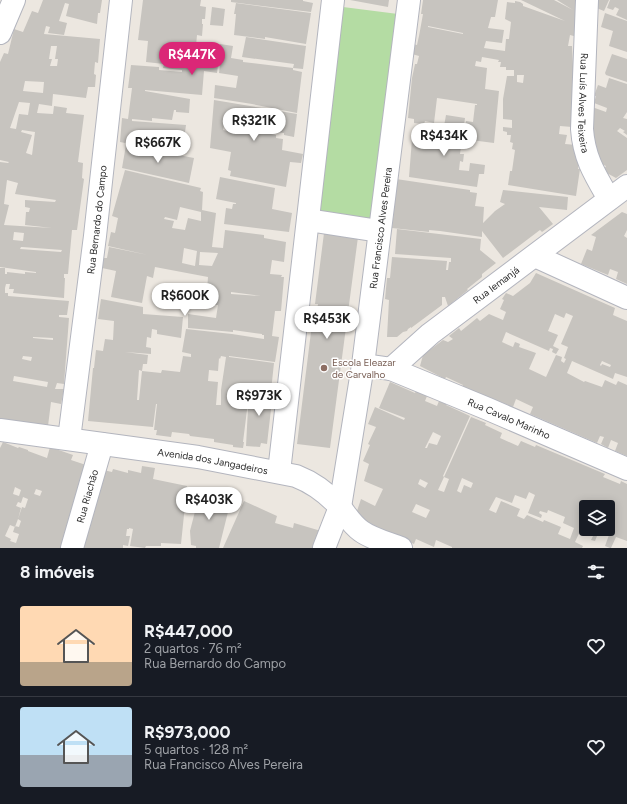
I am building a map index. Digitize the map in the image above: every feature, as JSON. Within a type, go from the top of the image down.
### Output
[{"type":"street","points":[[0,33],[14,0]]},
{"type":"street","name":"Rua Bernardo do Campo","points":[[69,439],[94,244],[121,0]]},
{"type":"street","points":[[279,472],[333,0]]},
{"type":"street","name":"Rua Francisco Alves Pereira","points":[[324,548],[340,507],[363,365],[379,231],[410,0]]},
{"type":"street","name":"Rua Luís Alves Teixeira","points":[[587,0],[582,130],[584,145],[594,174],[609,199]]},
{"type":"street","name":"Rua Iemanjá","points":[[391,369],[430,334],[627,186]]},
{"type":"street","points":[[308,220],[379,231]]},
{"type":"street","points":[[535,256],[627,298]]},
{"type":"street","points":[[363,365],[391,369]]},
{"type":"street","name":"Rua Cavalo Marinho","points":[[391,369],[627,469]]},
{"type":"street","name":"Avenida dos Jangadeiros","points":[[0,430],[198,457],[296,476],[311,482],[321,489],[340,507],[350,521],[360,540],[401,548]]},
{"type":"street","name":"Rua Riachão","points":[[72,548],[102,444]]},
{"type":"green space","points":[[343,7],[398,14],[373,221],[318,214]]},
{"type":"building","points":[[43,0],[102,0],[100,13],[98,13],[97,24],[66,16],[69,4],[65,3],[59,21],[67,23],[64,35],[48,33],[50,27],[46,26],[44,34],[100,39],[98,63],[95,62],[95,87],[88,87],[86,98],[53,94],[52,106],[39,104],[37,113],[53,114],[54,106],[67,108],[66,113],[84,115],[78,162],[83,163],[82,178],[84,179],[77,230],[72,230],[68,274],[64,274],[64,298],[13,293],[14,289],[9,289],[10,284],[6,284],[5,288],[5,293],[8,293],[8,296],[69,301],[67,315],[59,315],[59,317],[69,318],[64,384],[57,383],[55,389],[64,389],[61,404],[51,402],[48,426],[0,419],[0,268],[5,268],[5,274],[7,274],[7,272],[25,274],[25,272],[36,272],[0,267],[0,162],[9,162],[0,160],[0,62],[4,53],[8,54],[14,29],[23,32],[32,11],[38,13]],"holes":[[[51,46],[57,46],[55,59],[58,59],[57,66],[50,66],[52,59],[49,59]],[[25,81],[44,82],[43,93],[23,91]],[[19,102],[30,103],[28,115],[19,114],[16,129],[10,128]],[[22,130],[35,132],[32,155],[26,153],[32,135],[21,132]],[[7,180],[18,183],[15,194],[56,200],[55,202],[25,200],[25,207],[30,208],[29,212],[26,212],[25,225],[52,228],[4,225],[9,205],[4,204]],[[14,232],[24,233],[23,241],[13,240]],[[22,247],[62,250],[61,252],[20,249]],[[33,337],[53,338],[53,340],[33,338]],[[23,356],[32,357],[31,361],[22,359]],[[14,376],[48,382],[47,387],[13,381]]]},
{"type":"building","points":[[143,0],[201,0],[200,6],[206,7],[205,19],[202,19],[202,36],[197,35],[196,46],[168,43],[167,46],[191,48],[191,50],[197,51],[197,46],[209,47],[208,60],[212,60],[213,53],[219,54],[220,44],[233,46],[231,58],[243,60],[243,62],[293,68],[293,70],[302,72],[297,113],[214,98],[215,85],[236,88],[238,76],[219,73],[220,65],[218,65],[217,73],[204,71],[202,95],[145,90],[190,99],[189,113],[176,112],[176,110],[174,110],[172,120],[152,118],[152,121],[132,119],[132,121],[186,125],[182,154],[120,142],[122,118],[128,119],[132,88],[128,88],[131,65],[159,67],[159,70],[182,72],[182,70],[163,68],[164,64],[146,62],[148,41],[138,40]]},
{"type":"building","points":[[231,0],[303,0],[313,3],[311,12],[231,2]]},
{"type":"building","points":[[350,0],[389,0],[388,7]]},
{"type":"building","points":[[423,0],[498,0],[495,17],[491,17],[488,28],[504,30],[502,43],[486,41],[484,48],[505,51],[506,39],[509,39],[511,22],[505,19],[507,2],[520,2],[523,6],[565,21],[521,0],[554,0],[573,10],[557,0],[583,0],[581,38],[570,35],[568,46],[572,46],[573,66],[577,66],[572,127],[560,126],[559,134],[567,135],[565,144],[577,145],[580,155],[578,169],[580,169],[576,196],[508,185],[515,150],[512,149],[513,143],[510,142],[511,135],[507,135],[507,132],[503,131],[503,127],[512,128],[512,120],[503,119],[503,99],[507,76],[514,76],[514,70],[506,70],[506,67],[500,67],[501,62],[498,62],[499,60],[482,57],[481,62],[476,61],[475,66],[487,68],[485,89],[499,91],[494,143],[463,139],[466,121],[473,122],[475,105],[477,104],[437,98],[434,123],[425,121],[424,124],[414,123],[414,119],[408,118],[412,78],[415,64],[417,64],[419,56],[412,54],[413,44],[417,45],[423,14],[421,14]],"holes":[[[428,27],[463,33],[463,34]],[[517,75],[524,75],[523,83],[517,82]]]},
{"type":"building","points":[[591,0],[609,0],[604,11],[589,5]]},
{"type":"building","points":[[610,0],[627,0],[627,20],[616,15],[619,9],[615,7],[613,10],[607,8]]},
{"type":"building","points":[[236,3],[311,13],[306,44],[265,37],[265,39],[234,35],[236,14],[234,14]]},
{"type":"building","points":[[212,7],[225,9],[223,26],[210,25]]},
{"type":"building","points":[[605,13],[627,21],[627,52],[609,46],[613,31],[601,27]]},
{"type":"building","points":[[246,37],[306,46],[303,69],[293,68],[294,64],[242,57]]},
{"type":"building","points":[[612,54],[627,59],[627,82],[606,75],[605,73]]},
{"type":"building","points":[[609,78],[627,84],[627,112],[623,118],[627,119],[627,135],[623,132],[625,131],[620,128],[617,131],[627,138],[627,170],[616,178],[603,171],[606,166],[599,163],[593,153],[596,144],[586,141],[592,107],[606,112],[607,108],[594,103],[596,96],[594,96],[598,85],[606,88]]},
{"type":"building","points":[[214,100],[297,114],[294,137],[284,135],[284,133],[224,125],[223,130],[228,131],[229,128],[244,131],[244,129],[249,130],[248,132],[254,133],[255,131],[262,134],[265,133],[276,135],[276,138],[283,139],[282,150],[303,154],[301,163],[290,162],[286,187],[230,176],[231,171],[228,170],[231,152],[210,148]]},
{"type":"building","points":[[446,115],[465,118],[460,154],[464,154],[463,162],[460,161],[459,170],[469,171],[470,163],[485,165],[484,174],[479,174],[477,187],[409,177],[412,139],[441,143]]},
{"type":"building","points":[[126,145],[194,158],[189,183],[122,168]]},
{"type":"building","points":[[125,170],[201,188],[200,191],[203,192],[202,210],[216,213],[212,247],[223,248],[225,230],[264,235],[264,238],[286,242],[284,262],[272,260],[270,274],[282,275],[281,277],[284,277],[281,311],[275,311],[272,336],[279,337],[275,362],[229,356],[274,363],[271,391],[246,388],[245,401],[248,402],[243,448],[214,442],[214,439],[190,436],[189,434],[172,432],[171,437],[156,435],[157,430],[154,430],[157,404],[153,427],[88,421],[96,350],[103,351],[105,339],[113,340],[114,321],[98,319],[101,299],[143,307],[143,314],[183,317],[181,338],[157,334],[157,330],[152,329],[151,338],[147,337],[146,347],[151,348],[151,354],[125,352],[148,355],[147,364],[143,364],[142,371],[161,373],[162,370],[180,372],[183,356],[191,357],[191,354],[182,352],[186,329],[264,339],[264,335],[262,334],[233,330],[233,332],[188,328],[188,314],[216,318],[218,305],[214,305],[215,290],[207,290],[208,277],[155,267],[153,278],[147,276],[142,303],[111,297],[116,271],[102,268],[104,258],[107,258],[109,247],[148,255],[108,246],[111,232],[115,233],[118,218],[112,216]],"holes":[[[180,207],[201,212],[201,221],[188,218],[185,230],[172,228],[174,221],[164,219],[165,217],[177,220]],[[184,248],[197,251],[195,266],[182,263]],[[200,252],[218,253],[212,266],[199,265]],[[231,292],[261,296],[231,294]],[[221,356],[226,357],[221,390],[221,405],[216,405],[218,382],[208,381],[209,370],[218,371],[219,358],[220,359]],[[139,370],[142,371],[139,400],[137,400]]]},
{"type":"building","points":[[220,177],[275,188],[272,209],[292,213],[289,232],[224,224],[226,208],[232,209],[233,204],[236,203],[216,199]]},
{"type":"building","points":[[396,179],[470,190],[470,192],[477,193],[475,206],[484,207],[483,223],[495,211],[505,204],[500,202],[503,190],[568,197],[567,210],[539,207],[553,224],[542,232],[540,230],[503,258],[482,231],[482,237],[440,231],[429,230],[429,232],[392,228]]},
{"type":"building","points":[[622,212],[627,214],[627,230],[624,236],[627,238],[627,284],[616,279],[618,272],[610,269],[608,275],[581,264],[587,249],[592,251],[596,237],[591,235]]},
{"type":"building","points":[[397,229],[481,239],[480,250],[496,263],[482,274],[482,277],[467,289],[468,290],[448,306],[445,297],[442,297],[442,305],[407,331],[403,332],[397,337],[387,337],[389,300],[385,299],[387,278],[390,278],[392,257],[447,261],[446,270],[448,270],[449,262],[451,262],[451,258],[395,254]]},
{"type":"building","name":"Escola Eleazar de Carvalho","points":[[324,233],[358,237],[330,448],[297,444],[313,316],[316,316],[318,304],[315,304]]},
{"type":"building","points":[[536,273],[615,308],[613,315],[627,321],[627,377],[615,373],[613,379],[572,361],[567,373],[584,382],[585,381],[602,387],[605,380],[616,385],[618,381],[627,385],[627,456],[615,451],[618,443],[611,440],[608,448],[601,444],[604,437],[600,436],[597,443],[530,414],[533,407],[516,399],[513,407],[462,387],[463,385],[446,377],[445,379],[420,366],[423,355],[443,340],[448,342],[453,339],[449,336],[459,328],[461,331],[477,318],[480,321],[489,314],[503,320],[506,312],[500,309],[504,300],[502,299],[506,293],[513,296],[530,283]],"holes":[[[566,313],[573,316],[561,344],[568,347],[564,358],[566,359],[564,363],[561,361],[562,357],[556,355],[546,377],[529,369],[536,353],[519,347],[520,344],[515,342],[513,347],[502,342],[506,332],[549,351],[550,348],[553,349],[552,352],[556,354],[559,349],[553,346],[558,335],[548,331],[555,314],[564,318]],[[602,361],[611,365],[610,367],[602,364],[601,366]]]},
{"type":"building","points":[[190,303],[196,303],[195,309],[189,308]]},
{"type":"building","points":[[390,382],[415,393],[416,391],[427,396],[425,401],[437,406],[439,401],[470,416],[443,476],[444,477],[471,417],[486,423],[485,425],[502,433],[500,438],[518,446],[521,441],[535,447],[536,445],[605,474],[603,477],[620,484],[621,481],[627,484],[627,541],[616,537],[611,548],[605,546],[609,536],[615,536],[615,500],[579,500],[579,533],[575,542],[583,546],[582,548],[452,548],[436,540],[434,547],[416,539],[414,544],[369,525],[357,511],[361,499],[375,506],[383,489],[364,481],[369,464],[363,461],[370,445],[368,444],[376,427],[368,424],[375,407],[404,420],[405,418],[379,408]],"holes":[[[433,432],[441,436],[437,445],[429,443],[427,448],[425,448]],[[444,477],[449,479],[444,492],[438,490]],[[462,478],[473,483],[471,488],[464,485],[461,493],[457,491]],[[420,479],[428,483],[425,488],[418,484]],[[529,492],[535,495],[528,513],[541,518],[542,515],[539,513],[540,511],[547,513],[548,510],[565,517],[563,523],[574,528],[570,539],[558,534],[561,527],[544,520],[543,522],[527,515],[524,519],[517,516],[520,509],[501,501],[496,513],[489,510],[496,497],[512,503],[515,495],[526,499]],[[416,504],[430,510],[426,518],[412,512]]]},
{"type":"building","points":[[249,389],[273,392],[267,444],[261,443],[260,447],[246,446]]},
{"type":"building","points":[[3,442],[47,458],[50,447],[73,455],[71,460],[86,465],[65,534],[68,534],[64,548],[0,548],[0,448]],"holes":[[[15,487],[21,490],[19,496],[13,494]],[[36,489],[42,491],[40,496],[34,494]],[[23,497],[28,499],[25,508],[22,507],[18,519],[21,508],[16,506],[18,502],[21,503]],[[18,519],[21,521],[19,527],[15,526]],[[10,525],[15,527],[13,532],[19,534],[16,543],[10,541],[11,539],[5,536]]]},
{"type":"building","points":[[142,466],[155,468],[153,479],[187,486],[181,544],[161,543],[161,546],[146,546],[145,548],[130,546],[133,529],[129,528],[127,529],[126,536],[130,536],[128,546],[123,545],[123,548],[78,548],[99,469],[112,472],[113,469],[128,473],[128,470],[141,473]]},
{"type":"building","points":[[200,492],[231,500],[219,548],[196,548],[196,546],[191,545],[190,531]]},
{"type":"building","points":[[244,501],[277,516],[275,523],[293,528],[294,523],[321,531],[317,548],[223,548]]},
{"type":"building","points":[[593,536],[597,536],[595,541],[591,540]]},
{"type":"place","name":"Escola Eleazar de Carvalho","points":[[324,368]]}]
